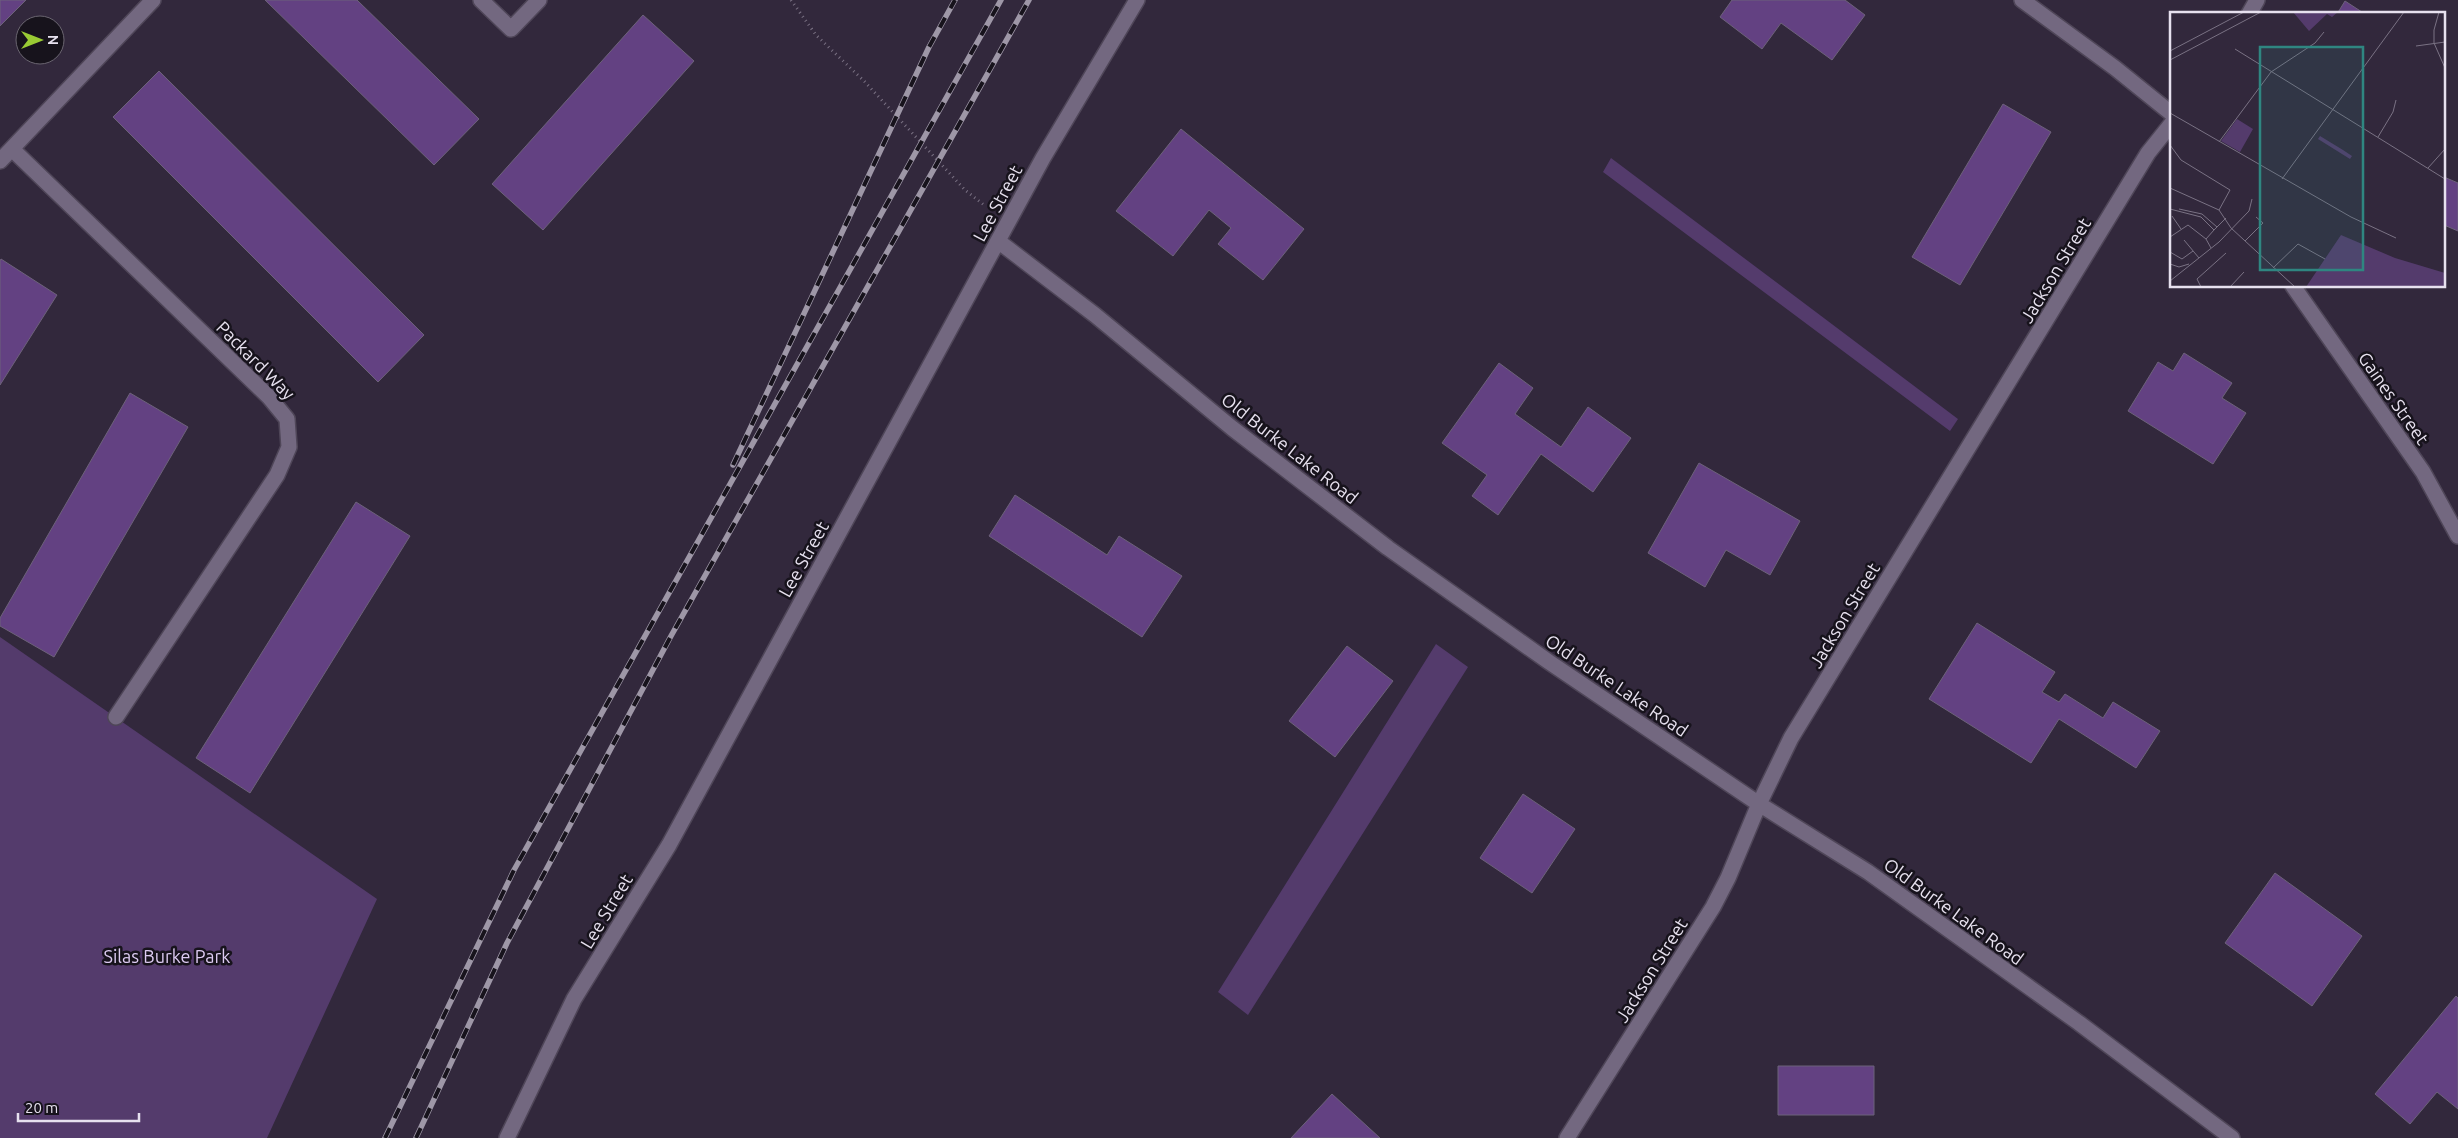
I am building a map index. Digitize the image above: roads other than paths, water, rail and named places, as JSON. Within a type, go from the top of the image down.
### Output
[{"type":"street","points":[[0,161],[154,0]]},
{"type":"street","points":[[481,0],[510,29],[538,0]]},
{"type":"street","name":"Lee Street","points":[[507,1138],[574,999],[669,845],[1043,158],[1137,0]]},
{"type":"street","points":[[2022,0],[2115,68],[2170,112]]},
{"type":"street","points":[[2250,12],[2257,0]]},
{"type":"street","name":"Jackson Street","points":[[1567,1138],[1713,907],[1728,878],[1758,804],[1796,730],[2148,153],[2170,125]]},
{"type":"street","name":"Packard Way","points":[[12,149],[269,397],[287,419],[289,447],[277,475],[116,717]]},
{"type":"street","name":"Old Burke Lake Road","points":[[998,241],[1095,316],[1232,428],[1388,548],[1549,662],[1758,804],[1868,872],[2079,1023],[2232,1138]]},
{"type":"street","name":"Gaines Street","points":[[2294,288],[2423,472],[2458,536]]},
{"type":"railway","points":[[733,465],[929,47],[955,0]]},
{"type":"railway","points":[[385,1138],[514,870],[1001,0]]},
{"type":"railway","points":[[416,1138],[507,943],[671,636],[1029,0]]},
{"type":"park label","name":"Silas Burke Park","points":[[167,956]]}]
